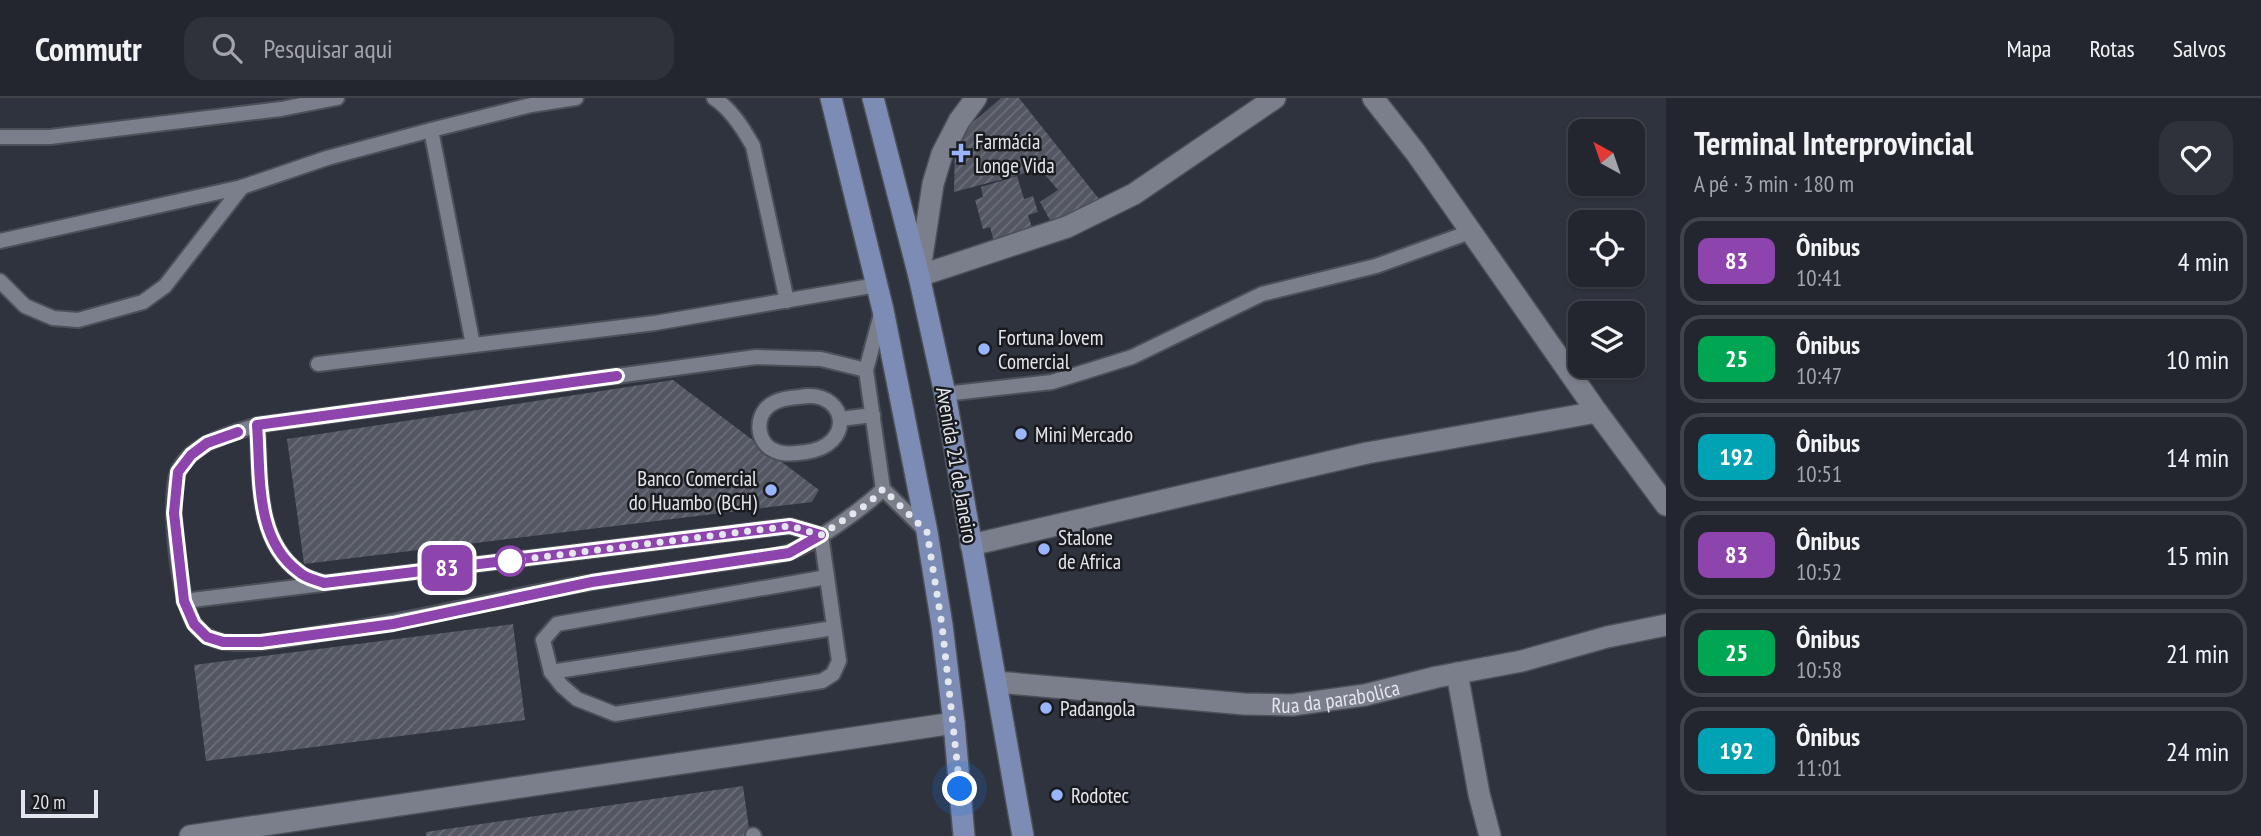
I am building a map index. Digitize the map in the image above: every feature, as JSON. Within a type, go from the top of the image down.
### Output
[{"type":"main road","name":"Avenida 21 de Janeiro","points":[[831,98],[883,310],[927,532],[954,723],[964,836]]},
{"type":"main road","name":"Avenida 21 de Janeiro","points":[[873,98],[919,276],[945,394],[1023,836]]},
{"type":"street","points":[[976,98],[958,121],[942,155],[933,184],[919,276],[1067,227],[1134,194],[1275,98]]},
{"type":"street","points":[[1373,98],[1416,153],[1597,412],[1666,505]]},
{"type":"street","points":[[971,545],[1367,453],[1597,412]]},
{"type":"street","name":"Rua da parabolica","points":[[997,682],[1244,704],[1292,705],[1365,695],[1522,661],[1607,637],[1666,625]]},
{"type":"street","points":[[1457,673],[1479,794],[1490,836]]},
{"type":"street","points":[[190,836],[954,723]]},
{"type":"lane","points":[[0,137],[64,135],[281,109],[337,98]]},
{"type":"lane","points":[[0,241],[242,187],[327,158],[431,130],[531,105],[576,98]]},
{"type":"lane","points":[[714,98],[722,103],[744,130],[753,146],[787,301]]},
{"type":"lane","points":[[431,130],[473,345]]},
{"type":"lane","points":[[0,282],[25,306],[53,318],[78,320],[143,302],[166,286],[242,187]]},
{"type":"lane","points":[[945,394],[1063,379],[1132,357],[1262,294],[1376,266],[1470,232]]},
{"type":"lane","points":[[318,364],[655,324],[877,285]]},
{"type":"lane","points":[[883,310],[866,370],[883,489],[927,532]]},
{"type":"lane","points":[[866,370],[821,359],[756,357],[257,425],[207,443],[191,455],[178,472],[174,513],[184,601],[194,624],[207,637],[223,642],[261,642],[393,624],[592,582],[789,553],[869,503],[883,489]]},
{"type":"lane","points":[[807,396],[816,396],[832,403],[839,419],[840,428],[831,443],[815,450],[789,454],[772,450],[765,443],[759,426],[761,417],[772,403],[781,399],[807,396]]},
{"type":"lane","points":[[839,419],[873,415]]},
{"type":"lane","points":[[257,425],[264,520],[280,555],[300,574],[324,583]]},
{"type":"lane","points":[[184,601],[790,526],[821,535]]},
{"type":"lane","points":[[821,535],[827,577],[834,628],[839,661],[833,674],[822,681],[615,714],[577,699],[551,673],[543,640],[558,624],[827,577]]},
{"type":"lane","points":[[551,673],[834,628]]},
{"type":"building","points":[[1001,98],[1019,98],[1099,199],[1052,224],[1040,202],[1058,190],[1040,169],[954,192],[955,138]]},
{"type":"building","points":[[1017,176],[1024,199],[1033,196],[1038,212],[1028,215],[1033,231],[994,242],[990,227],[983,229],[975,200],[983,197],[981,187]]},
{"type":"building","points":[[673,380],[819,490],[812,502],[304,564],[287,439]]},
{"type":"building","points":[[513,624],[525,720],[206,761],[194,665]]},
{"type":"building","points":[[743,786],[750,836],[426,836],[426,832]]},
{"type":"bus line","name":"83","points":[[238,432],[207,443],[191,455],[178,472],[174,513],[184,601],[194,624],[207,637],[223,642],[261,642],[393,624],[592,582],[789,553],[821,535],[790,526],[324,583],[300,574],[280,555],[264,520],[257,425],[617,376]]},
{"type":"place","name":"Farmácia Longe Vida","points":[[961,153]]},
{"type":"place","name":"Fortuna Jovem Comercial","points":[[984,349]]},
{"type":"place","name":"Mini Mercado","points":[[1021,434]]},
{"type":"place","name":"Banco Comercial do Huambo (BCH)","points":[[771,490]]},
{"type":"place","name":"Stalone de Africa","points":[[1044,549]]},
{"type":"place","name":"Padangola","points":[[1046,708]]},
{"type":"place","name":"Rodotec","points":[[1057,795]]},
{"type":"route","points":[[510,561],[790,526],[821,535],[869,503],[883,489],[927,532],[942,625],[960,789]]}]
